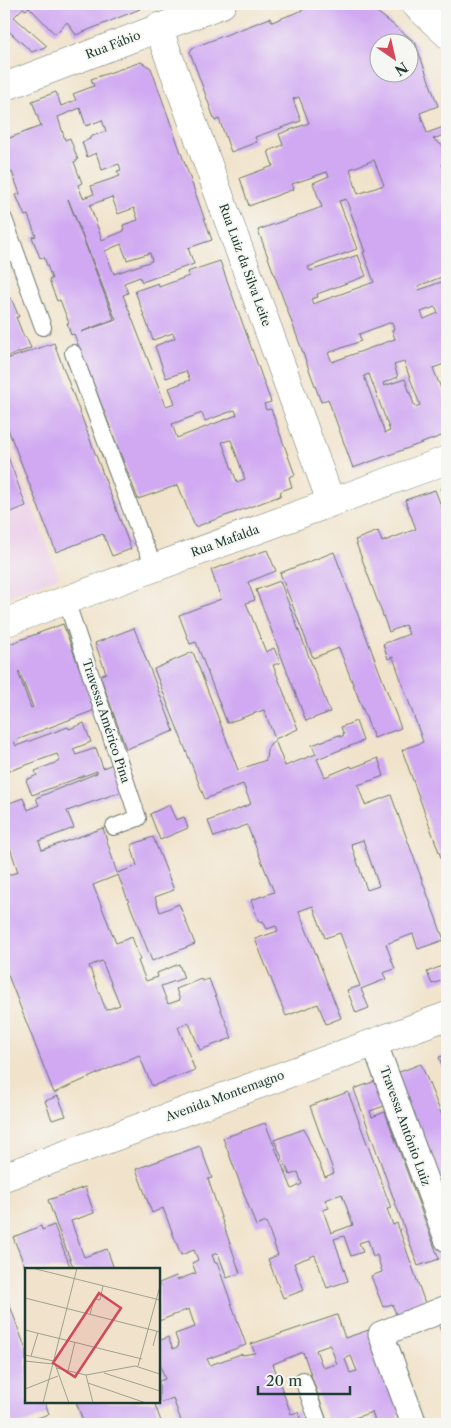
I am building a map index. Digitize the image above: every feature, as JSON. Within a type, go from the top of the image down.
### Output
[{"type":"street","name":"Rua Fábio","points":[[4,87],[222,4]]},
{"type":"street","points":[[415,4],[447,34]]},
{"type":"street","points":[[439,4],[447,25]]},
{"type":"street","name":"Rua Luiz da Silva Leite","points":[[158,28],[331,502]]},
{"type":"street","name":"Rua Mafalda","points":[[4,623],[447,460]]},
{"type":"street","name":"Avenida Montemagno","points":[[4,1177],[447,1016]]},
{"type":"street","name":"Travessa Antônio Luiz","points":[[374,1042],[447,1239]]},
{"type":"street","points":[[414,1424],[381,1334],[447,1308]]},
{"type":"lane","points":[[4,219],[42,327]]},
{"type":"lane","points":[[73,353],[142,540],[156,567]]},
{"type":"lane","name":"Travessa Américo Pina","points":[[66,600],[138,818],[114,826]]},
{"type":"lane","points":[[303,1380],[319,1424]]},
{"type":"shaded area","points":[[4,431],[59,577],[4,597]]},
{"type":"building","points":[[4,4],[133,4],[140,9],[76,35],[67,22],[55,34],[29,7],[26,10],[23,8],[14,17],[47,46],[32,52],[4,27]]},
{"type":"building","points":[[318,4],[367,4],[402,32],[368,32],[368,82],[418,82],[418,50],[438,106],[420,113],[427,133],[446,126],[447,131],[447,134],[433,139],[447,149],[442,164],[447,179],[447,275],[418,286],[419,290],[447,280],[447,372],[444,364],[433,368],[447,401],[447,434],[353,468],[328,399],[321,402],[258,230],[322,207],[313,183],[329,176],[327,172],[292,184],[294,189],[249,206],[240,178],[273,166],[268,151],[283,145],[279,134],[309,123],[299,97],[293,99],[301,121],[255,137],[257,142],[231,152],[219,119],[215,121],[190,52],[192,48],[270,18],[272,22]],"holes":[[[374,160],[384,185],[358,194],[350,169]],[[346,199],[374,282],[313,304],[311,299],[318,297],[317,294],[366,276],[358,255],[310,271],[308,267],[357,249],[339,201]],[[435,307],[438,313],[424,319],[421,312]],[[392,322],[395,339],[332,362],[328,353],[361,341],[359,334]],[[404,362],[420,405],[415,407],[405,379],[384,386],[383,383],[398,377],[394,365]],[[369,374],[390,431],[385,433],[364,376]]]},
{"type":"building","points":[[141,62],[151,68],[212,240],[188,248],[194,264],[142,282],[140,277],[124,283],[128,293],[123,295],[166,406],[175,403],[169,388],[190,380],[186,371],[166,378],[155,346],[175,338],[173,333],[153,340],[135,291],[158,283],[159,287],[189,276],[187,272],[220,261],[271,402],[264,404],[266,410],[271,409],[295,475],[289,477],[292,487],[281,491],[280,496],[195,527],[178,485],[138,499],[74,334],[71,335],[67,323],[69,323],[60,300],[57,301],[49,280],[52,279],[44,257],[40,258],[32,237],[36,236],[28,215],[25,216],[16,195],[20,194],[12,172],[8,173],[4,162],[4,140],[41,126],[32,101],[56,92],[61,106],[76,100],[73,94],[94,86],[91,79]],"holes":[[[80,108],[86,126],[102,120],[106,131],[82,142],[87,157],[96,153],[102,170],[119,164],[121,170],[117,171],[120,176],[91,186],[94,194],[83,198],[78,185],[82,183],[74,162],[78,160],[70,138],[65,140],[58,117]],[[112,197],[118,214],[134,208],[138,220],[123,225],[124,231],[102,240],[90,205]],[[68,199],[116,320],[81,332],[114,319]],[[121,244],[127,260],[150,253],[152,261],[114,274],[105,251]],[[235,410],[237,415],[177,438],[172,424],[202,413],[205,421]],[[231,440],[245,479],[237,482],[222,442]]]},
{"type":"building","points":[[4,286],[19,317],[16,317],[24,337],[26,337],[31,348],[4,358]]},
{"type":"building","points":[[54,343],[131,549],[112,556],[103,534],[56,552],[4,419],[4,360]]},
{"type":"building","points":[[4,446],[26,506],[4,515]]},
{"type":"building","points":[[447,485],[447,504],[441,488]]},
{"type":"building","points":[[435,490],[447,521],[447,529],[444,530],[447,540],[447,746],[445,747],[447,752],[447,874],[402,750],[423,742],[393,657],[388,659],[383,644],[409,634],[405,625],[389,632],[355,540],[378,531],[382,542],[416,529],[405,500]]},
{"type":"building","points":[[267,550],[276,571],[248,582],[255,600],[246,603],[266,652],[274,648],[280,663],[273,665],[298,729],[275,739],[264,710],[227,723],[196,642],[190,644],[179,615],[221,599],[211,570]]},
{"type":"building","points":[[334,552],[401,728],[374,738],[339,648],[313,658],[280,573]]},
{"type":"building","points":[[280,581],[330,712],[306,721],[256,590]]},
{"type":"building","points":[[63,624],[95,710],[14,741],[16,746],[84,723],[91,742],[73,749],[76,755],[96,748],[103,768],[113,764],[123,791],[67,811],[74,828],[39,841],[42,850],[103,828],[117,873],[137,866],[131,845],[153,837],[174,890],[155,897],[160,912],[179,904],[195,944],[152,961],[118,875],[93,885],[116,943],[132,937],[140,960],[138,961],[146,981],[158,977],[157,973],[179,964],[184,978],[161,986],[168,1004],[180,1000],[176,989],[201,979],[202,981],[209,979],[232,1038],[200,1050],[189,1023],[178,1027],[195,1070],[152,1086],[139,1055],[54,1093],[4,965],[4,864],[8,875],[18,872],[4,829],[4,805],[23,798],[28,810],[39,805],[36,798],[97,773],[97,771],[32,795],[26,780],[37,775],[35,771],[60,761],[57,754],[4,773],[4,646]],"holes":[[[18,672],[33,707],[31,708]],[[102,961],[120,1005],[106,1010],[89,966]]]},
{"type":"building","points":[[134,628],[174,731],[126,749],[100,675],[106,673],[95,643]]},
{"type":"building","points":[[193,652],[238,770],[266,760],[267,750],[275,740],[285,766],[316,754],[312,745],[344,735],[341,727],[356,721],[363,741],[317,759],[325,777],[351,766],[352,768],[378,758],[384,776],[358,785],[365,805],[391,795],[444,940],[418,949],[413,934],[386,944],[395,969],[383,973],[386,979],[361,989],[369,1008],[356,1013],[347,990],[360,986],[340,933],[325,938],[313,906],[299,911],[341,1018],[326,1024],[318,1004],[286,1016],[255,939],[278,931],[276,926],[267,929],[263,921],[259,922],[251,900],[274,892],[247,825],[214,837],[208,821],[251,804],[243,784],[205,799],[154,669]],"holes":[[[363,840],[379,886],[367,890],[351,844]]]},
{"type":"building","points":[[169,805],[176,820],[184,817],[188,828],[160,840],[150,814]]},
{"type":"building","points":[[447,964],[447,979],[432,984],[427,972]]},
{"type":"building","points":[[447,1055],[447,1080],[439,1057]]},
{"type":"building","points":[[421,1064],[447,1128],[447,1213],[394,1074]]},
{"type":"building","points":[[378,1080],[387,1105],[370,1111],[372,1117],[385,1112],[439,1259],[418,1266],[354,1089]]},
{"type":"building","points":[[348,1092],[391,1208],[387,1209],[393,1225],[397,1223],[427,1309],[398,1319],[392,1304],[383,1307],[371,1276],[382,1272],[377,1255],[373,1257],[368,1240],[359,1243],[363,1252],[351,1256],[344,1236],[334,1239],[348,1281],[327,1288],[315,1255],[294,1263],[304,1290],[283,1298],[268,1259],[278,1255],[266,1222],[256,1226],[223,1138],[265,1123],[292,1189],[302,1184],[298,1172],[290,1175],[274,1140],[304,1129],[325,1177],[334,1173],[310,1106]],"holes":[[[342,1194],[353,1225],[331,1233],[323,1210],[329,1208],[325,1200]]]},
{"type":"building","points":[[58,1096],[66,1116],[52,1120],[45,1101]]},
{"type":"building","points":[[200,1146],[212,1178],[208,1179],[240,1273],[227,1278],[218,1253],[212,1255],[215,1263],[217,1263],[246,1345],[207,1359],[210,1365],[241,1354],[255,1353],[251,1344],[337,1315],[345,1338],[375,1328],[404,1412],[397,1415],[400,1424],[376,1424],[372,1412],[337,1424],[328,1424],[303,1352],[273,1364],[291,1414],[298,1412],[302,1424],[182,1424],[173,1398],[155,1405],[162,1424],[84,1424],[76,1403],[160,1403],[160,1381],[165,1379],[160,1365],[160,1341],[168,1337],[173,1349],[179,1346],[175,1334],[195,1327],[189,1309],[160,1321],[160,1283],[176,1276],[177,1280],[196,1273],[192,1263],[198,1260],[194,1250],[181,1255],[163,1208],[152,1213],[136,1169]],"holes":[[[330,1345],[337,1364],[323,1368],[316,1350]],[[351,1356],[357,1371],[350,1373],[345,1359]]]},
{"type":"building","points":[[85,1187],[94,1213],[71,1221],[84,1257],[107,1249],[114,1268],[74,1268],[48,1200]]},
{"type":"building","points":[[54,1225],[71,1268],[26,1268],[13,1237],[41,1226],[42,1230]]},
{"type":"building","points":[[4,1289],[25,1347],[25,1403],[45,1403],[49,1414],[20,1424],[4,1424]]},
{"type":"building","points":[[447,1320],[447,1348],[438,1323]]}]
